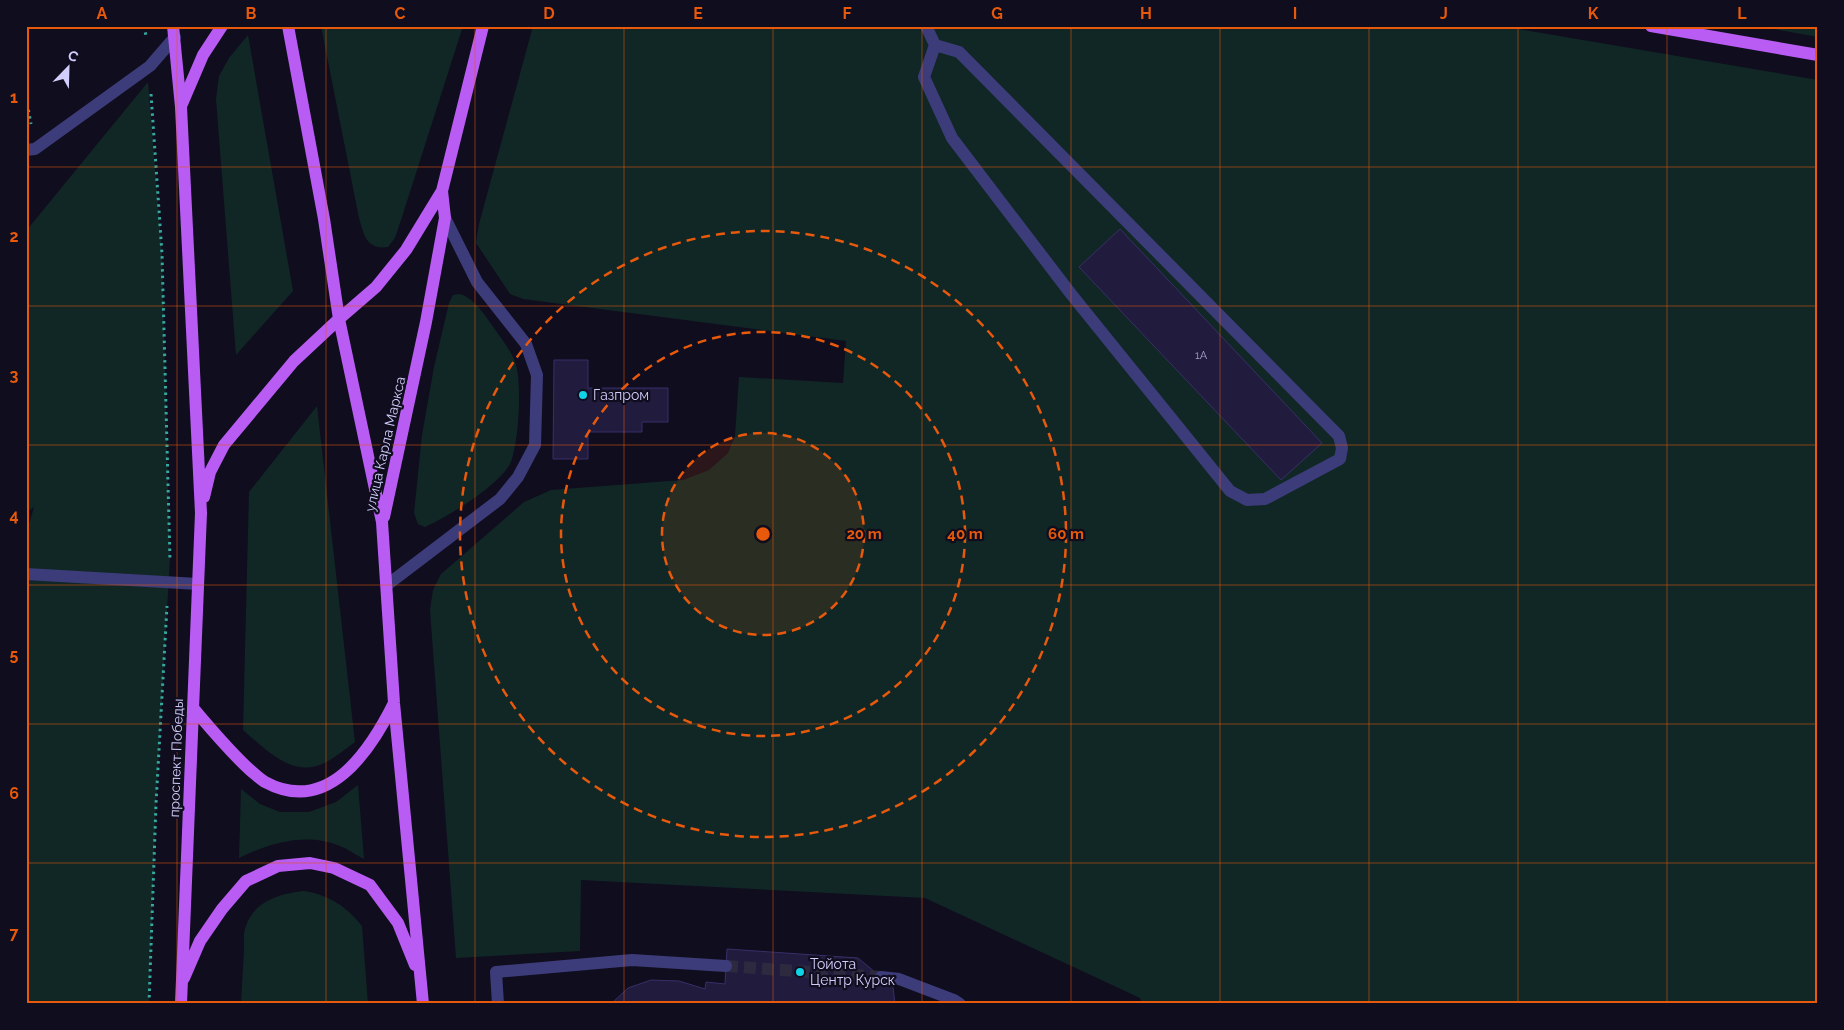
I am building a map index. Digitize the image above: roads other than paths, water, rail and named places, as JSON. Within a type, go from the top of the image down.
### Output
[{"type":"main road","points":[[181,107],[203,55],[222,26]]},
{"type":"main road","name":"улица Карла Маркса","points":[[288,26],[324,219],[339,319],[382,522]]},
{"type":"main road","name":"улица Карла Маркса","points":[[382,522],[418,363],[445,218],[442,192],[483,26]]},
{"type":"main road","points":[[1651,26],[1818,56]]},
{"type":"main road","points":[[174,32],[181,107],[201,513]]},
{"type":"main road","points":[[201,513],[210,472],[224,445],[294,361],[376,287],[406,250],[442,192]]},
{"type":"main road","name":"проспект Победы","points":[[180,1004],[201,513]]},
{"type":"main road","points":[[382,522],[394,703],[423,1004]]},
{"type":"main road","points":[[193,708],[237,758],[263,781],[284,790],[311,790],[334,782],[349,770],[366,751],[380,730],[394,703]]},
{"type":"main road","points":[[181,987],[200,941],[222,909],[246,881],[278,866],[310,863],[334,868],[370,885],[398,923],[421,979]]},
{"type":"street","points":[[926,26],[935,45],[924,77],[952,138],[1071,294],[1230,492],[1247,500],[1266,499],[1340,459],[1342,448],[1339,436],[959,52],[935,45]]},
{"type":"street","points":[[26,150],[35,149],[150,66],[174,32]]},
{"type":"street","points":[[387,585],[500,500],[518,477],[535,445],[537,375],[526,344],[477,282],[445,218]]},
{"type":"street","points":[[26,574],[198,584]]},
{"type":"street","points":[[498,1004],[496,972],[632,960],[726,966]]},
{"type":"street","points":[[881,977],[899,979],[960,1004]]},
{"type":"tunnel","points":[[726,966],[881,977]]},
{"type":"place","name":"Газпром","points":[[583,395]]},
{"type":"place","name":"Тойота Центр Курск","points":[[800,972]]}]
